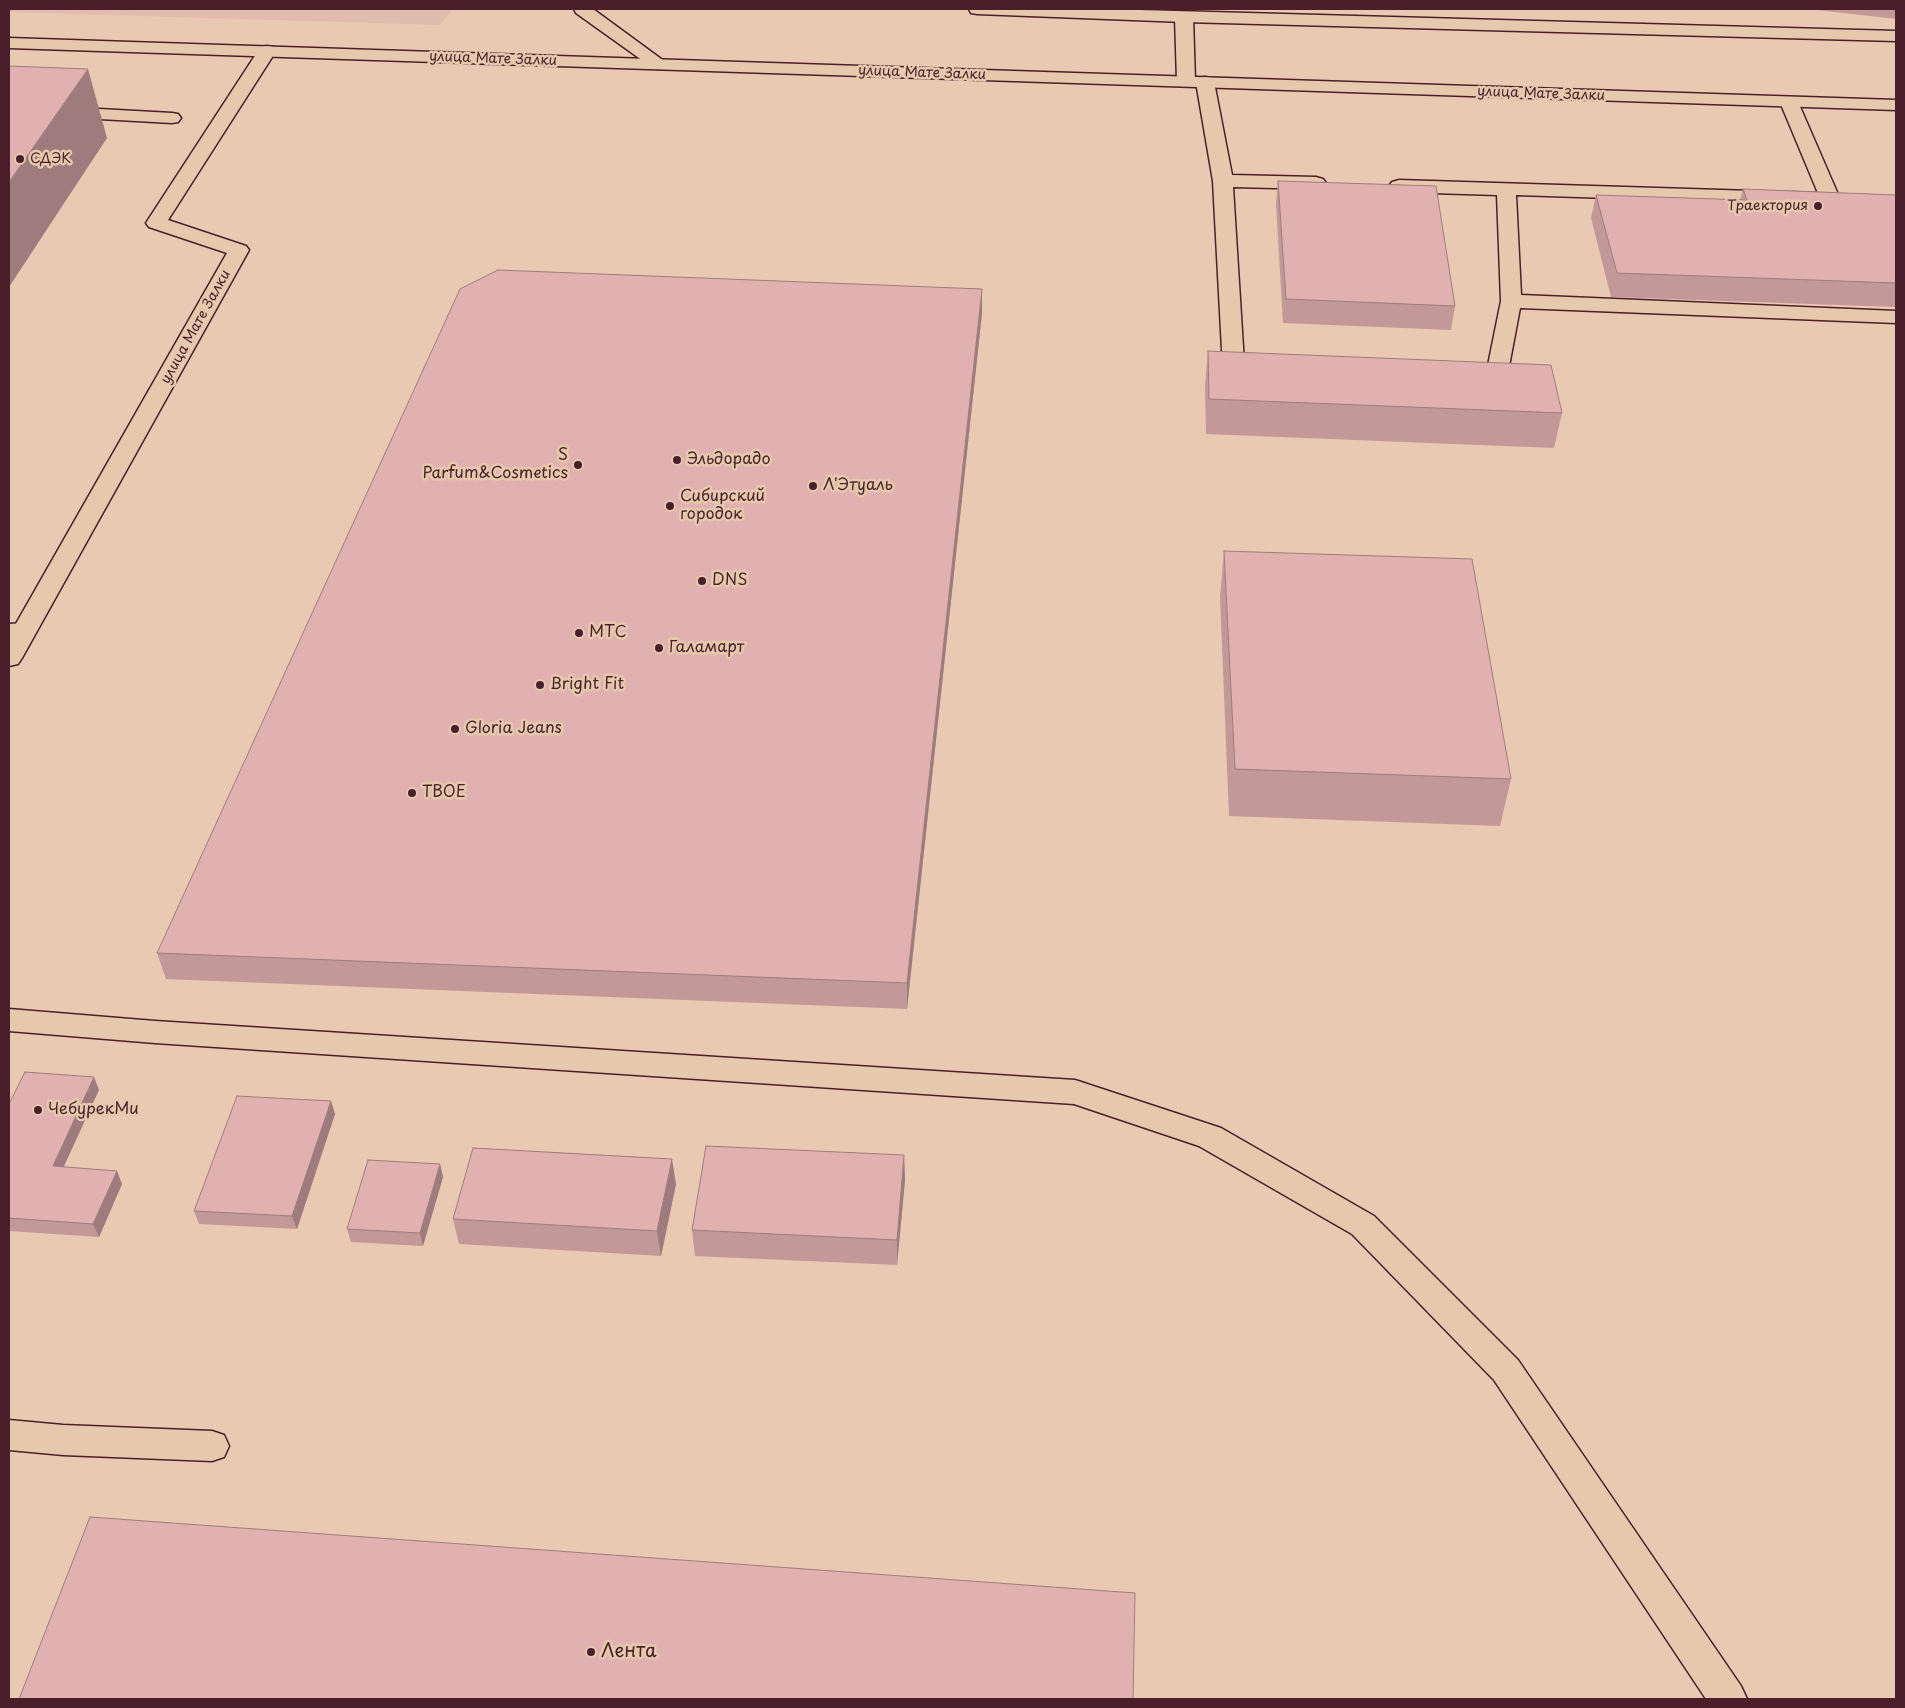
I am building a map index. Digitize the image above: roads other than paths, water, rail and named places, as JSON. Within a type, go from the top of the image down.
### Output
[{"type":"street","points":[[582,9],[659,64]]},
{"type":"street","points":[[977,9],[1766,24],[1896,36]]},
{"type":"street","points":[[1184,13],[1196,81],[1223,181],[1234,369],[1273,370]]},
{"type":"street","name":"улица Мате Залки","points":[[9,43],[1896,105]]},
{"type":"street","name":"улица Мате Залки","points":[[9,658],[16,631],[239,250],[156,223],[267,51]]},
{"type":"street","points":[[1379,185],[1840,199],[1789,102]]},
{"type":"street","points":[[9,109],[172,118]]},
{"type":"street","points":[[1223,181],[1330,184]]},
{"type":"street","points":[[1457,376],[1496,377],[1511,302],[1506,189]]},
{"type":"street","points":[[1511,302],[1896,317]]},
{"type":"street","points":[[9,1020],[155,1032],[1075,1092],[1210,1137],[1363,1225],[1506,1370],[1728,1699]]},
{"type":"street","points":[[9,1435],[63,1440],[212,1446]]},
{"type":"place","name":"СДЭК","points":[[20,159]]},
{"type":"place","name":"Траектория","points":[[1818,206]]},
{"type":"place","name":"Эльдорадо","points":[[677,460]]},
{"type":"place","name":"S Parfum&Cosmetics","points":[[578,465]]},
{"type":"place","name":"Л'Этуаль","points":[[813,486]]},
{"type":"place","name":"Сибирский городок","points":[[670,506]]},
{"type":"place","name":"DNS","points":[[702,581]]},
{"type":"place","name":"МТС","points":[[579,633]]},
{"type":"place","name":"Галамарт","points":[[659,648]]},
{"type":"place","name":"Bright Fit","points":[[540,685]]},
{"type":"place","name":"Gloria Jeans","points":[[455,729]]},
{"type":"place","name":"ТВОЕ","points":[[412,793]]},
{"type":"place","name":"ЧебурекМи","points":[[38,1110]]},
{"type":"place","name":"Лента","points":[[591,1652]]}]
